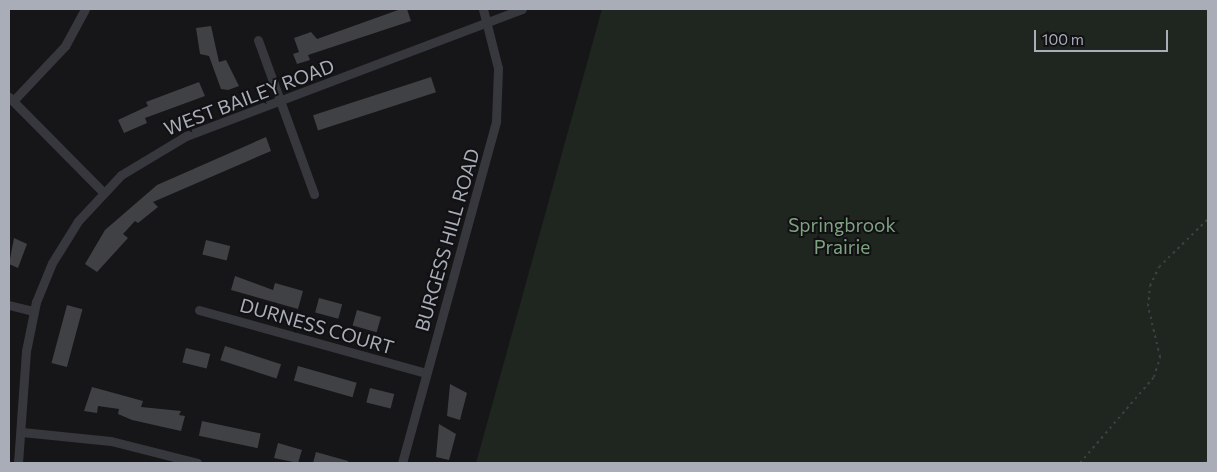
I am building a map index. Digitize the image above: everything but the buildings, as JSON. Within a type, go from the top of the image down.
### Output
[{"type":"street","points":[[85,9],[66,46],[11,99],[103,192]]},
{"type":"street","name":"BURGESS HILL ROAD","points":[[402,463],[496,121],[498,68],[489,23],[484,9]]},
{"type":"street","name":"WEST BAILEY ROAD","points":[[18,463],[22,432],[26,351],[33,311],[61,246],[103,192],[165,146],[522,9]]},
{"type":"street","points":[[258,40],[314,194]]},
{"type":"street","points":[[9,305],[33,311]]},
{"type":"street","name":"DURNESS COURT","points":[[199,310],[426,374]]},
{"type":"street","points":[[22,432],[111,441],[197,463]]},
{"type":"path","points":[[1080,463],[1154,377],[1160,357],[1148,306],[1150,286],[1159,267],[1208,220]]},
{"type":"green space","name":"Springbrook Prairie","points":[[602,9],[1208,9],[1208,463],[476,463]]},
{"type":"waterway","points":[[1202,463],[1208,462]]}]
